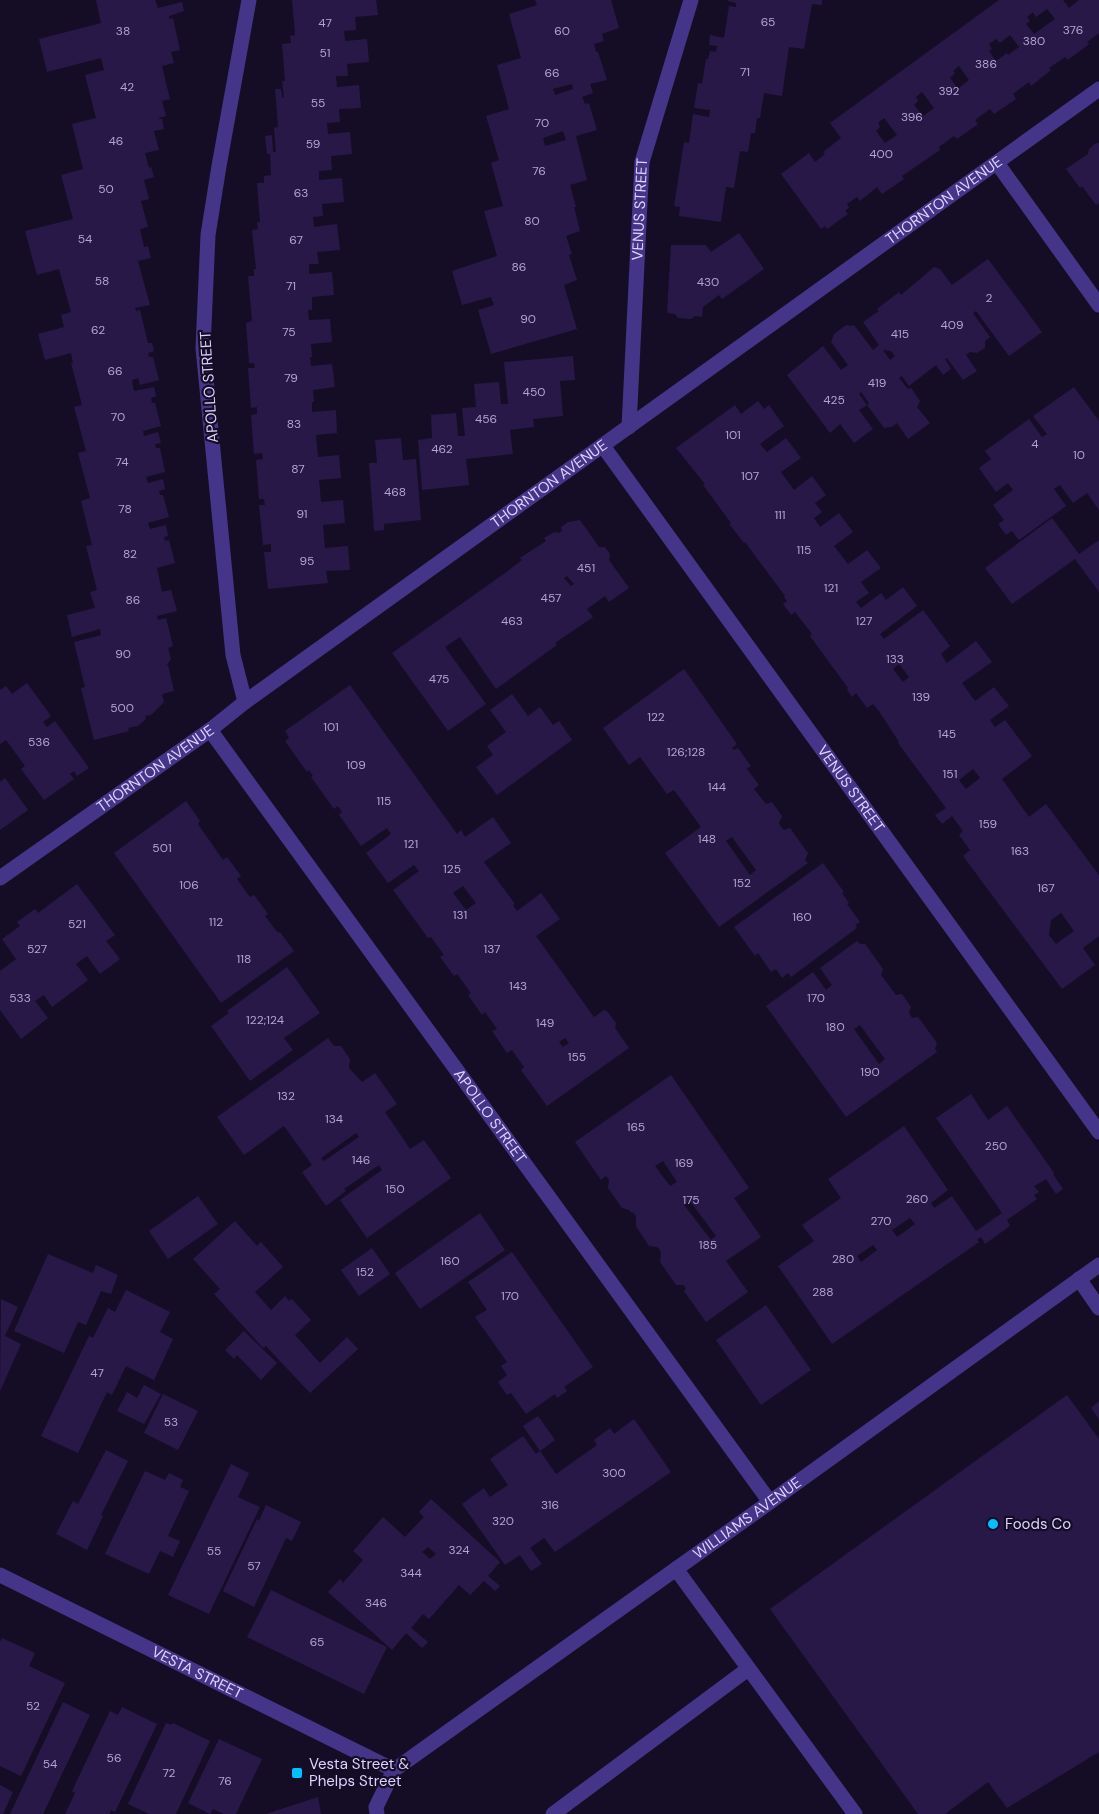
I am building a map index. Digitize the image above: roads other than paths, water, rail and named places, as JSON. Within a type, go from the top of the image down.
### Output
[{"type":"street","name":"APOLLO STREET","points":[[245,702],[233,656],[203,348],[208,235],[249,0]]},
{"type":"street","name":"VENUS STREET","points":[[629,427],[642,162],[691,0]]},
{"type":"street","name":"THORNTON AVENUE","points":[[0,878],[210,730],[245,702],[1099,89]]},
{"type":"street","points":[[997,163],[1099,305]]},
{"type":"street","name":"VENUS STREET","points":[[603,446],[1099,1132]]},
{"type":"street","name":"APOLLO STREET","points":[[210,730],[771,1502]]},
{"type":"street","name":"WILLIAMS AVENUE","points":[[394,1770],[1099,1265]]},
{"type":"street","points":[[1079,1280],[1099,1308]]},
{"type":"street","points":[[676,1569],[855,1814]]},
{"type":"street","name":"VESTA STREET","points":[[0,1575],[394,1770]]},
{"type":"street","points":[[553,1814],[748,1669]]},
{"type":"street","points":[[377,1814],[376,1807],[394,1770]]},
{"type":"place","name":"Foods Co","points":[[993,1524]]},
{"type":"place","name":"Vesta Street & Phelps Street","points":[[297,1773]]}]
